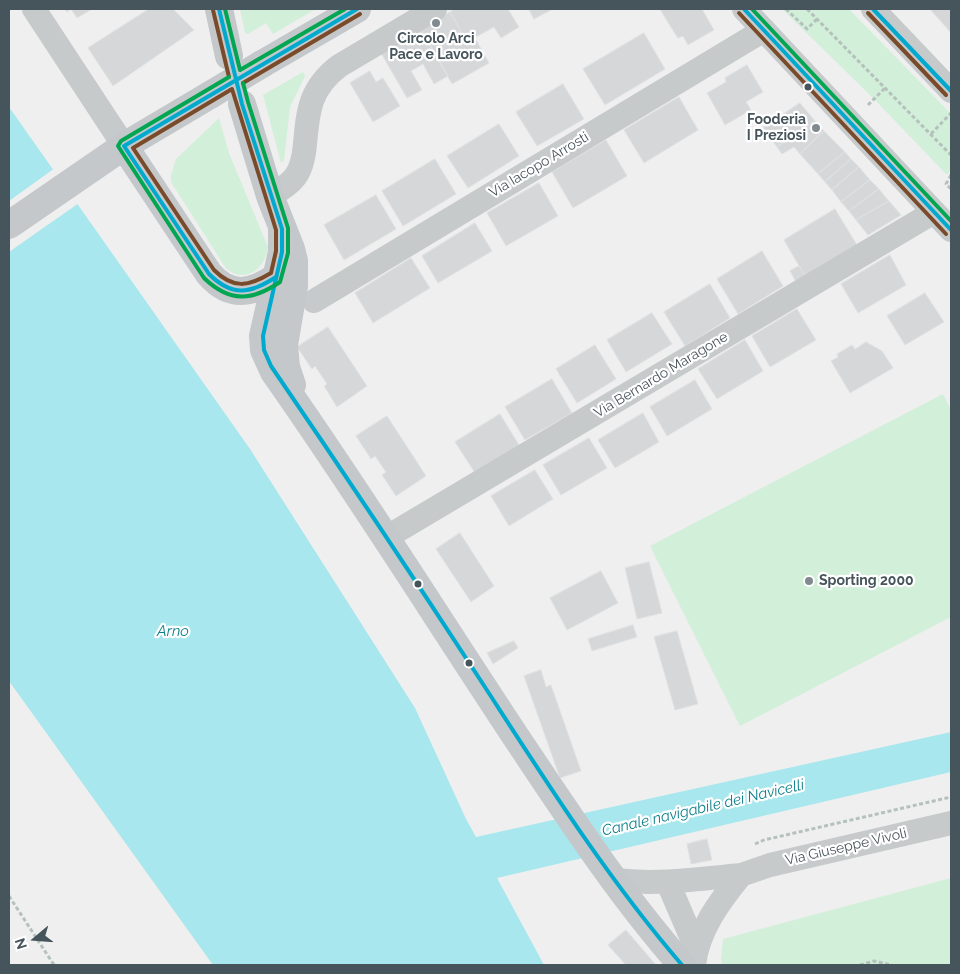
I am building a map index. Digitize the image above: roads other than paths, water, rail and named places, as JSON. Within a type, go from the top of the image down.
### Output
[{"type":"main road","points":[[219,9],[229,56]]},
{"type":"main road","points":[[9,225],[124,146],[357,9]]},
{"type":"main road","points":[[242,104],[270,196],[293,256],[295,277],[293,298],[285,331],[284,356],[289,378],[306,416]]},
{"type":"main road","points":[[124,146],[208,274],[218,284],[228,289],[248,291],[263,286],[276,277]]},
{"type":"main road","points":[[282,229],[282,252],[263,336],[264,350],[271,366],[387,537],[550,787],[611,875],[649,927],[691,959]]},
{"type":"street","points":[[34,9],[124,146]]},
{"type":"street","points":[[270,196],[294,180],[298,172],[304,154],[310,106],[315,91],[326,77],[339,66],[435,9]]},
{"type":"street","points":[[744,9],[951,230]]},
{"type":"street","points":[[873,9],[951,91]]},
{"type":"street","name":"Via Iacopo Arrosti","points":[[314,301],[764,30]]},
{"type":"street","name":"Via Bernardo Maragone","points":[[387,537],[934,212]]},
{"type":"street","name":"Via Giuseppe Vivoli","points":[[611,875],[636,882],[668,882],[741,875],[804,856],[951,823]]},
{"type":"street","points":[[691,959],[715,910],[741,875]]},
{"type":"street","points":[[668,882],[691,959]]},
{"type":"water","name":"Arno","points":[[9,107],[250,449],[415,708],[476,837],[951,732],[951,772],[497,878],[544,965],[213,965],[9,681]]},
{"type":"place","name":"Circolo Arci Pace e Lavoro","points":[[436,23]]},
{"type":"place","name":"Fooderia I Preziosi","points":[[816,128]]},
{"type":"place","name":"Sporting 2000","points":[[809,581]]},
{"type":"water label","name":"Canale navigabile dei Navicelli","points":[[703,808]]}]
